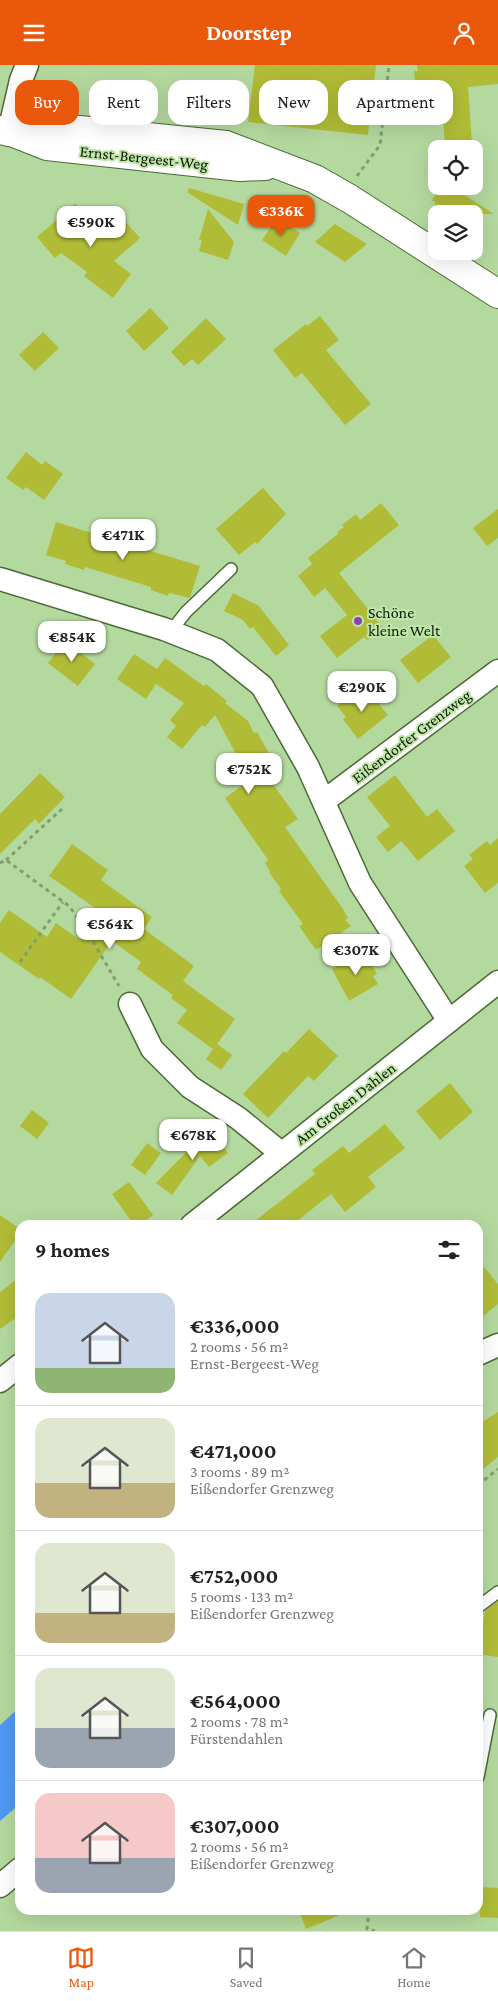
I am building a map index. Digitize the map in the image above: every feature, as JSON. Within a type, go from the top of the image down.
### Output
[{"type":"street","points":[[5,131],[27,65]]},
{"type":"street","name":"Ernst-Bergeest-Weg","points":[[5,131],[50,127],[226,145],[315,179],[342,194],[498,294]]},
{"type":"street","name":"Ernst-Bergeest-Weg","points":[[5,131],[47,146],[240,167],[281,166]]},
{"type":"street","points":[[0,579],[171,631],[217,650],[262,685],[308,767],[360,883],[449,1021]]},
{"type":"street","name":"Eißendorfer Grenzweg","points":[[324,801],[498,671]]},
{"type":"street","name":"Am Großen Dahlen","points":[[198,1220],[498,982]]},
{"type":"street","points":[[130,1004],[152,1049],[158,1056],[190,1087],[238,1118],[281,1153]]},
{"type":"street","points":[[483,1352],[498,1345]]},
{"type":"street","points":[[0,1381],[15,1369]]},
{"type":"street","points":[[0,1885],[15,1873]]},
{"type":"lane","points":[[171,631],[186,612],[231,569]]},
{"type":"lane","points":[[483,1603],[498,1592]]},
{"type":"lane","points":[[483,1751],[490,1715]]},
{"type":"path","points":[[342,194],[380,145],[389,65]]},
{"type":"path","points":[[226,145],[231,125]]},
{"type":"path","points":[[0,863],[6,860],[62,809]]},
{"type":"path","points":[[6,860],[69,906],[85,928],[130,1004]]},
{"type":"path","points":[[20,962],[63,902]]},
{"type":"path","points":[[483,1481],[498,1469]]},
{"type":"path","points":[[369,1915],[368,1929],[375,1931]]},
{"type":"water","points":[[15,1712],[15,1808],[0,1821],[0,1725]]},
{"type":"building","points":[[255,65],[376,65],[374,80],[338,80],[338,125],[369,125],[368,135],[276,125],[328,125],[328,80],[259,80],[259,123],[249,122]]},
{"type":"building","points":[[417,65],[498,65],[498,84],[468,87],[472,140],[445,140],[444,125],[453,125],[453,80],[415,80],[414,71],[418,71]]},
{"type":"building","points":[[189,188],[244,204],[238,225],[187,192]]},
{"type":"building","points":[[435,195],[464,195],[480,205],[435,205],[436,203],[432,200]]},
{"type":"building","points":[[75,204],[103,237],[123,219],[140,238],[114,261],[131,274],[113,298],[84,276],[87,272],[61,253],[55,258],[37,237]]},
{"type":"building","points":[[483,207],[494,214],[483,214]]},
{"type":"building","points":[[208,209],[234,242],[228,260],[199,251],[202,240],[199,240]]},
{"type":"building","points":[[277,218],[300,233],[286,256],[262,240]]},
{"type":"building","points":[[335,224],[367,244],[345,262],[315,242]]},
{"type":"building","points":[[150,308],[169,328],[144,351],[126,331]]},
{"type":"building","points":[[320,316],[339,340],[326,350],[371,404],[345,425],[302,373],[295,378],[273,350],[306,324],[307,326]]},
{"type":"building","points":[[206,318],[226,339],[198,365],[192,359],[184,366],[171,352]]},
{"type":"building","points":[[43,332],[59,348],[35,371],[19,355]]},
{"type":"building","points":[[26,452],[42,465],[45,461],[63,474],[44,500],[26,487],[23,490],[6,478]]},
{"type":"building","points":[[263,488],[286,514],[257,544],[255,542],[239,555],[216,529]]},
{"type":"building","points":[[381,503],[399,525],[339,573],[383,628],[367,640],[364,637],[337,658],[320,636],[347,615],[325,588],[314,597],[298,576],[312,564],[308,558],[338,534],[337,532],[344,527],[342,525],[356,514],[360,520]]},
{"type":"building","points":[[498,509],[498,538],[487,546],[473,528]]},
{"type":"building","points":[[56,522],[200,566],[190,598],[169,593],[168,596],[151,590],[151,587],[85,567],[84,570],[65,564],[66,561],[46,555]]},
{"type":"building","points":[[233,593],[259,606],[289,645],[276,656],[253,627],[250,629],[243,620],[224,611]]},
{"type":"building","points":[[433,635],[451,657],[418,683],[400,660]]},
{"type":"building","points":[[65,641],[95,664],[78,686],[48,663]]},
{"type":"building","points":[[134,654],[157,669],[165,658],[204,686],[206,684],[227,701],[225,703],[248,721],[254,733],[257,732],[270,755],[257,762],[298,819],[285,827],[343,909],[348,918],[345,920],[351,926],[316,950],[299,926],[303,924],[279,891],[281,889],[265,863],[268,860],[225,798],[250,780],[215,715],[205,727],[202,725],[182,749],[167,737],[176,726],[170,720],[184,703],[156,684],[146,699],[117,679]]},
{"type":"building","points":[[366,688],[388,715],[358,739],[343,719],[346,717],[337,706],[350,695],[352,699]]},
{"type":"building","points":[[40,773],[65,797],[39,824],[35,819],[0,854],[0,814]]},
{"type":"building","points":[[395,775],[427,817],[437,809],[455,831],[418,861],[401,841],[388,852],[376,837],[390,826],[367,797]]},
{"type":"building","points":[[498,838],[498,883],[485,893],[464,866],[473,859],[469,855],[487,841],[490,845]]},
{"type":"building","points":[[72,844],[108,870],[101,880],[152,917],[144,929],[194,966],[183,981],[235,1019],[217,1044],[232,1055],[221,1070],[206,1059],[213,1049],[177,1023],[187,1010],[171,998],[173,995],[137,969],[141,962],[112,941],[71,999],[0,952],[0,923],[9,910],[47,937],[56,923],[80,940],[101,912],[49,876]]},
{"type":"building","points":[[365,953],[377,974],[373,976],[378,984],[349,1001],[332,969]]},
{"type":"building","points":[[309,1029],[338,1056],[314,1081],[308,1076],[268,1118],[243,1094],[284,1051],[286,1053]]},
{"type":"building","points":[[450,1083],[473,1112],[440,1140],[416,1111]]},
{"type":"building","points":[[32,1110],[49,1123],[37,1139],[20,1126]]},
{"type":"building","points":[[385,1124],[405,1148],[368,1177],[376,1187],[345,1212],[331,1194],[298,1220],[256,1220],[315,1174],[312,1170],[343,1146],[349,1153]]},
{"type":"building","points":[[211,1130],[228,1153],[209,1167],[200,1156],[172,1195],[156,1183],[203,1135]]},
{"type":"building","points":[[147,1143],[161,1153],[145,1175],[131,1165]]},
{"type":"building","points":[[129,1182],[153,1215],[146,1220],[130,1220],[112,1194]]},
{"type":"building","points":[[0,1215],[15,1226],[15,1240],[0,1262]]},
{"type":"building","points":[[483,1266],[498,1284],[498,1304],[483,1316]]},
{"type":"building","points":[[15,1281],[15,1318],[0,1329],[0,1292]]},
{"type":"building","points":[[498,1412],[498,1457],[483,1469],[483,1422]]},
{"type":"building","points":[[498,1601],[498,1657],[483,1655],[485,1611]]},
{"type":"building","points":[[483,1887],[498,1888],[498,1918],[480,1917],[480,1915],[483,1915]]},
{"type":"building","points":[[301,1915],[340,1915],[306,1929]]},
{"type":"place","name":"Schöne kleine Welt","points":[[358,621]]}]
